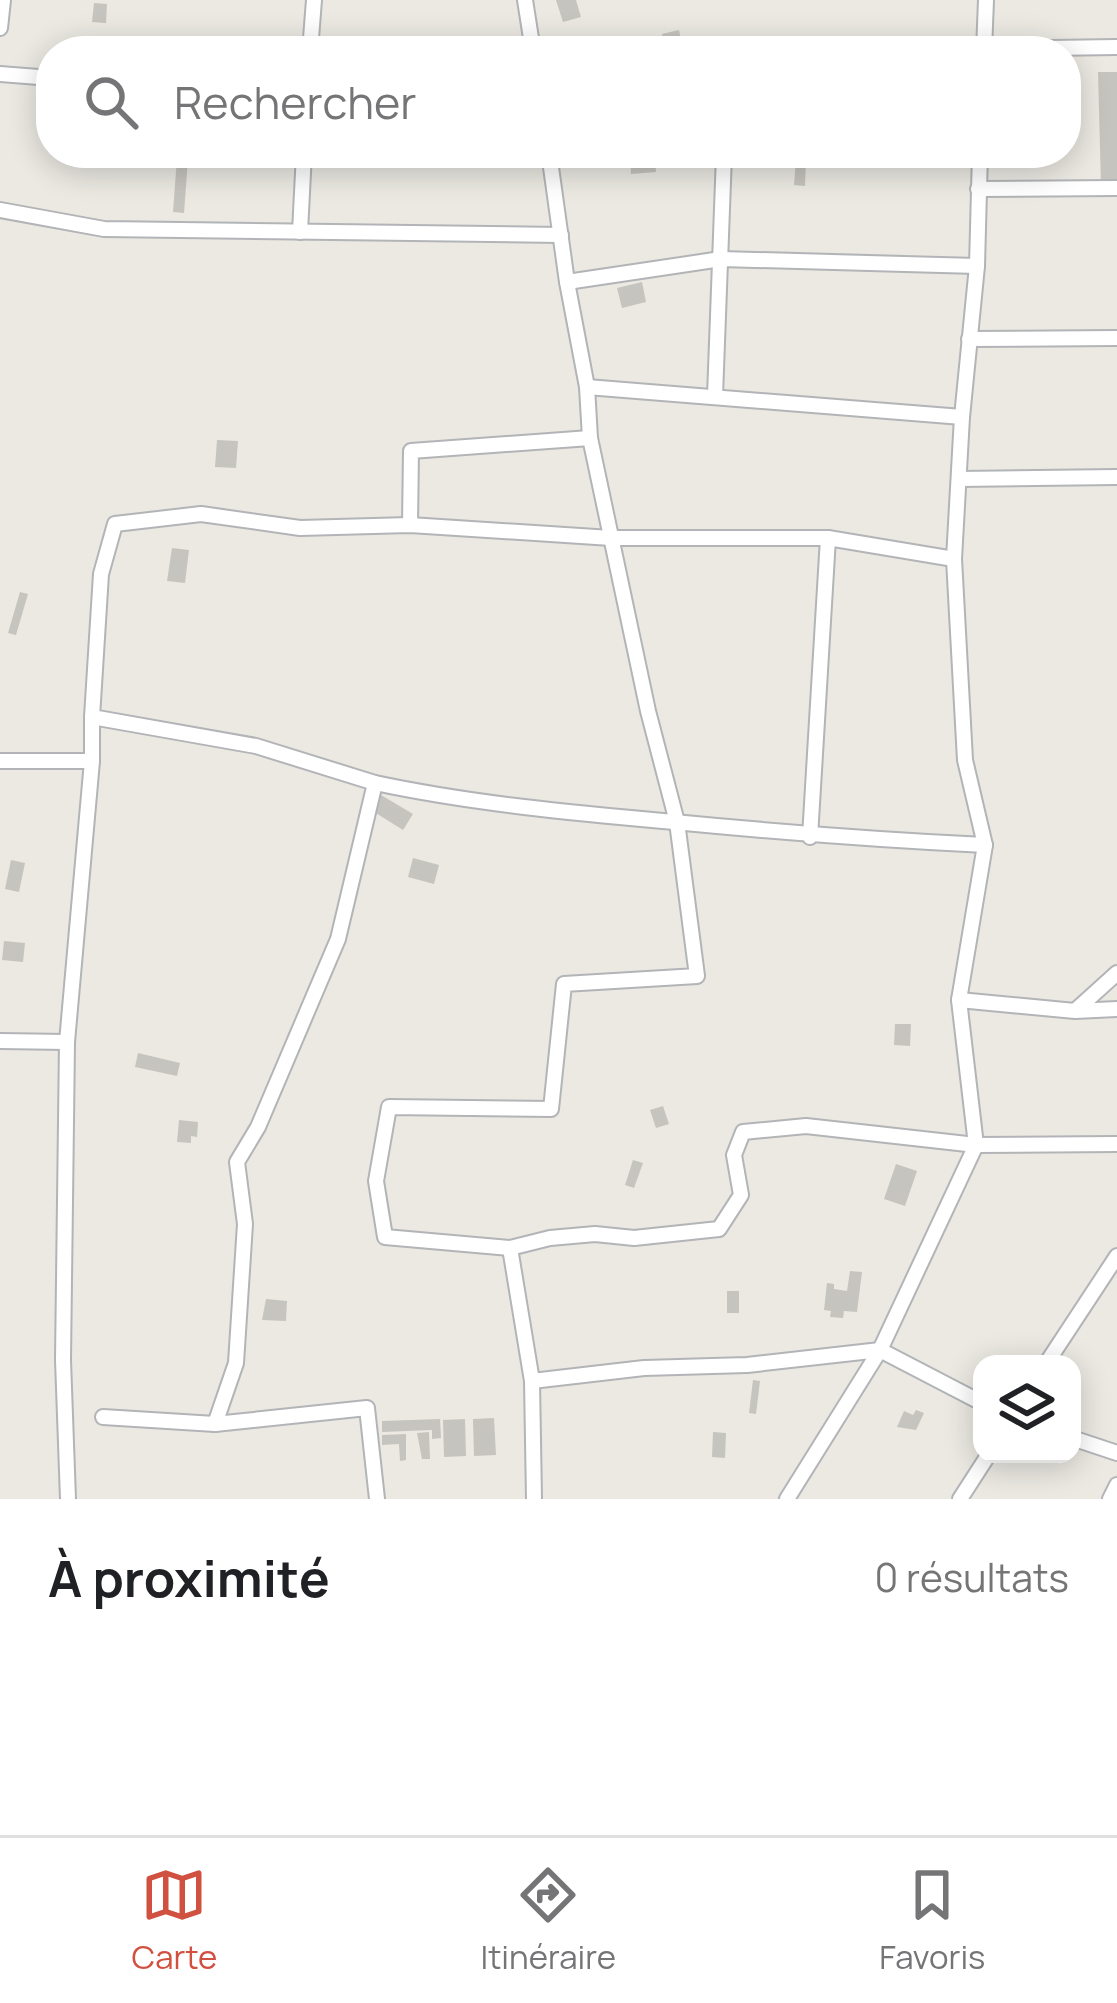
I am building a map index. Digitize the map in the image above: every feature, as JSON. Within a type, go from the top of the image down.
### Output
[{"type":"street","points":[[0,28],[3,0]]},
{"type":"street","points":[[311,36],[314,0]]},
{"type":"street","points":[[525,0],[531,36]]},
{"type":"street","points":[[985,36],[986,0]]},
{"type":"street","points":[[1081,48],[1117,47]]},
{"type":"street","points":[[0,74],[36,77]]},
{"type":"street","points":[[299,232],[303,168]]},
{"type":"street","points":[[551,168],[587,387],[590,438],[648,711],[677,822],[698,976],[564,984],[550,1109],[388,1108],[376,1181],[385,1238],[510,1248],[550,1238],[596,1234],[634,1238],[719,1229],[742,1196],[734,1156],[742,1132],[806,1126],[976,1145],[1117,1144]]},
{"type":"street","points":[[715,396],[724,168]]},
{"type":"street","points":[[787,1499],[880,1350],[976,1145],[959,1000],[985,845],[965,760],[954,559],[979,168]]},
{"type":"street","points":[[978,189],[1117,188]]},
{"type":"street","points":[[0,210],[104,229],[561,236]]},
{"type":"street","points":[[567,282],[721,259],[976,266]]},
{"type":"street","points":[[969,338],[1117,338]]},
{"type":"street","points":[[587,387],[962,417]]},
{"type":"street","points":[[410,525],[411,451],[590,438]]},
{"type":"street","points":[[959,479],[1117,477]]},
{"type":"street","points":[[68,1499],[63,1360],[68,1042],[92,761],[101,574],[115,524],[201,514],[300,528],[410,525],[611,538],[828,538],[954,559]]},
{"type":"street","points":[[810,837],[828,538]]},
{"type":"street","points":[[92,717],[256,746],[375,783],[442,797],[810,837],[985,845]]},
{"type":"street","points":[[0,761],[92,761]]},
{"type":"street","points":[[214,1424],[236,1363],[245,1224],[237,1162],[257,1127],[338,939],[375,783]]},
{"type":"street","points":[[1075,1011],[1117,973]]},
{"type":"street","points":[[959,1000],[1075,1011],[1117,1009]]},
{"type":"street","points":[[0,1041],[68,1042]]},
{"type":"street","points":[[510,1248],[532,1381],[534,1499]]},
{"type":"street","points":[[1052,1355],[1117,1256]]},
{"type":"street","points":[[532,1381],[880,1350],[973,1398]]},
{"type":"street","points":[[103,1417],[214,1424],[367,1408],[377,1499]]},
{"type":"street","points":[[1081,1441],[1117,1453]]},
{"type":"street","points":[[960,1499],[982,1463]]},
{"type":"street","points":[[1110,1499],[1117,1485]]},
{"type":"building","points":[[556,0],[576,0],[581,17],[563,22]]},
{"type":"building","points":[[94,3],[107,4],[106,23],[92,22]]},
{"type":"building","points":[[1098,72],[1117,72],[1117,186],[1101,186]]},
{"type":"building","points":[[176,168],[187,168],[184,213],[173,212]]},
{"type":"building","points":[[631,168],[656,168],[656,172],[631,174]]},
{"type":"building","points":[[795,168],[806,168],[805,186],[794,185]]},
{"type":"building","points":[[642,282],[646,302],[622,308],[617,288]]},
{"type":"building","points":[[217,440],[238,441],[236,468],[215,467]]},
{"type":"building","points":[[172,548],[189,550],[185,583],[167,581]]},
{"type":"building","points":[[20,592],[28,594],[16,635],[8,633]]},
{"type":"building","points":[[381,795],[413,814],[403,830],[371,810]]},
{"type":"building","points":[[413,858],[439,865],[434,884],[408,877]]},
{"type":"building","points":[[11,860],[25,863],[19,892],[5,889]]},
{"type":"building","points":[[4,941],[25,943],[23,962],[2,960]]},
{"type":"building","points":[[895,1024],[911,1024],[910,1046],[894,1045]]},
{"type":"building","points":[[138,1053],[180,1063],[177,1076],[135,1067]]},
{"type":"building","points":[[663,1106],[669,1124],[656,1128],[650,1110]]},
{"type":"building","points":[[179,1120],[198,1122],[197,1137],[191,1136],[191,1143],[177,1142]]},
{"type":"building","points":[[633,1160],[643,1163],[634,1188],[625,1185]]},
{"type":"building","points":[[896,1164],[917,1171],[905,1206],[884,1199]]},
{"type":"building","points":[[850,1271],[862,1272],[857,1312],[830,1317],[831,1311],[824,1310],[827,1283],[847,1291]]},
{"type":"building","points":[[727,1291],[739,1291],[739,1313],[727,1313]]},
{"type":"building","points":[[266,1299],[287,1301],[286,1321],[262,1320]]},
{"type":"building","points":[[753,1380],[760,1381],[756,1414],[749,1413]]},
{"type":"building","points":[[916,1410],[924,1413],[916,1430],[897,1427],[904,1411],[913,1415]]},
{"type":"building","points":[[494,1418],[496,1455],[474,1456],[473,1419]]},
{"type":"building","points":[[440,1419],[441,1438],[432,1439],[432,1430],[382,1432],[382,1421]]},
{"type":"building","points":[[465,1419],[466,1456],[444,1457],[443,1420]]},
{"type":"building","points":[[429,1432],[430,1459],[422,1459],[417,1433]]},
{"type":"building","points":[[713,1432],[726,1433],[725,1458],[712,1457]]},
{"type":"building","points":[[406,1434],[406,1460],[400,1461],[399,1444],[382,1445],[382,1435]]}]
